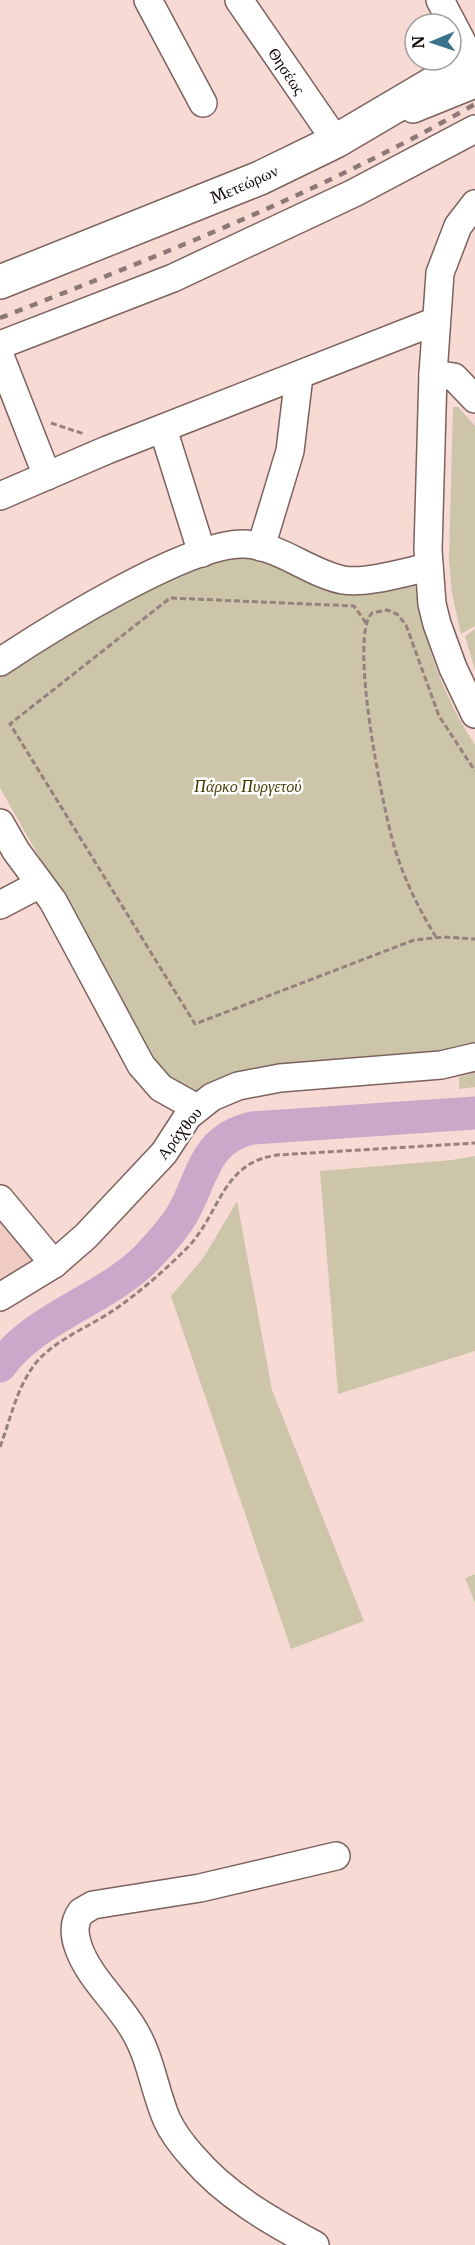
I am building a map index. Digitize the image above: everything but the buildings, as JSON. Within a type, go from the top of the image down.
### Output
[{"type":"main road","name":"Μετεώρων","points":[[0,282],[250,183],[342,138],[474,68]]},
{"type":"street","points":[[148,0],[203,103]]},
{"type":"street","name":"Θησέως","points":[[239,0],[342,138]]},
{"type":"street","points":[[440,0],[474,68]]},
{"type":"street","points":[[0,345],[173,278],[344,198],[475,129]]},
{"type":"street","points":[[475,204],[458,226],[447,249],[440,273],[433,374],[429,567],[437,624],[453,668],[475,714]]},
{"type":"street","points":[[0,496],[107,450],[436,321]]},
{"type":"street","points":[[0,356],[47,476]]},
{"type":"street","points":[[433,374],[453,377],[475,399]]},
{"type":"street","points":[[261,547],[292,439],[299,376]]},
{"type":"street","points":[[163,429],[202,553]]},
{"type":"street","points":[[0,662],[96,603],[202,553],[234,544],[261,547],[316,571],[346,580],[429,567]]},
{"type":"street","points":[[0,824],[53,901],[124,1037],[147,1073],[161,1088],[197,1108]]},
{"type":"street","points":[[0,905],[40,884]]},
{"type":"street","name":"Αράχθου","points":[[0,1297],[54,1264],[124,1198],[164,1153],[197,1108],[224,1091],[252,1083],[441,1065],[475,1057]]},
{"type":"street","points":[[0,1199],[54,1264]]},
{"type":"street","points":[[315,2245],[277,2226],[249,2207],[194,2159],[178,2139],[167,2121],[145,2050],[124,2012],[82,1955],[75,1929],[81,1912],[93,1905],[200,1888],[336,1856]]},
{"type":"path","points":[[23,416],[38,417],[95,438],[107,450]]},
{"type":"path","points":[[366,622],[354,606],[170,598],[10,724],[195,1024],[414,940],[436,937],[475,939]]},
{"type":"path","points":[[436,937],[421,913],[408,882],[393,844],[384,809],[370,726],[365,654],[366,622],[372,613],[382,609],[395,613],[404,620],[439,716],[475,771]]},
{"type":"path","points":[[0,1447],[21,1386],[37,1362],[57,1345],[116,1309],[170,1264],[207,1224],[219,1196],[243,1167],[259,1158],[277,1155],[475,1143]]},
{"type":"shaded area","points":[[0,1221],[34,1261],[0,1289]]},
{"type":"green space","points":[[453,407],[458,407],[475,426],[475,626],[461,634],[452,593],[449,561]]},
{"type":"green space","name":"Πάρκο Πυργετού","points":[[242,552],[369,591],[415,586],[424,628],[437,669],[454,708],[475,745],[475,1051],[188,1093],[137,1049],[41,860],[0,788],[0,671],[135,591]]},
{"type":"green space","points":[[475,629],[475,670],[465,636]]},
{"type":"green space","points":[[475,1073],[475,1087],[459,1089],[459,1077]]},
{"type":"green space","points":[[475,1156],[475,1351],[338,1394],[320,1171]]},
{"type":"green space","points":[[237,1201],[272,1390],[364,1621],[291,1649],[171,1296],[204,1257]]},
{"type":"green space","points":[[475,1574],[475,1603],[465,1578]]},
{"type":"waterway","points":[[0,1366],[34,1333],[136,1268],[181,1217],[215,1149],[236,1133],[252,1128],[475,1113]]},
{"type":"railway","points":[[0,318],[182,245],[300,194],[359,166],[475,104]]}]
